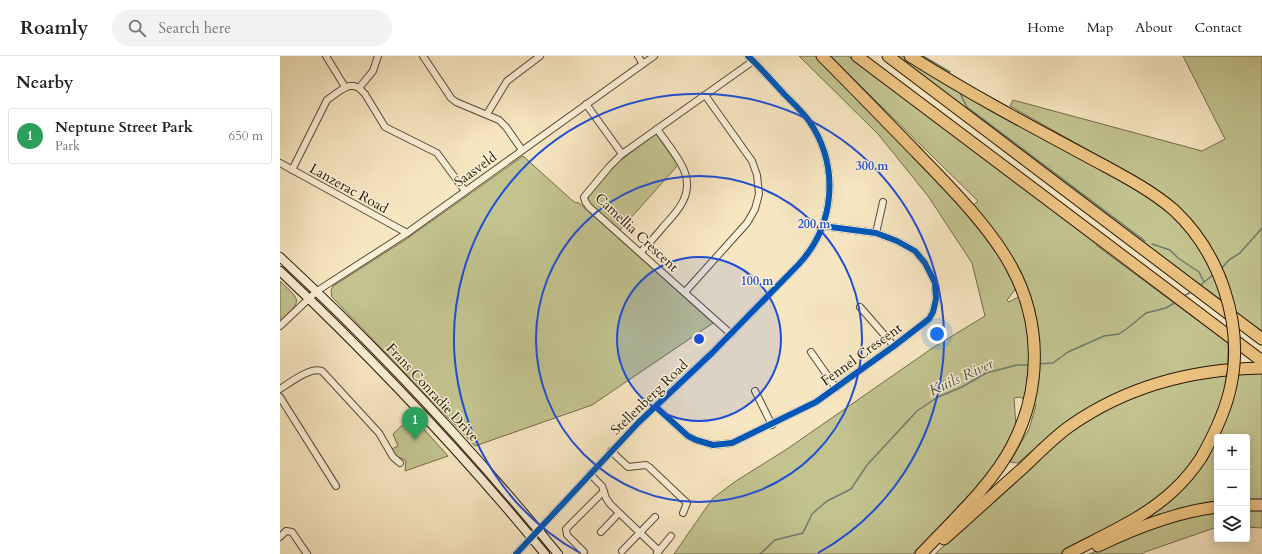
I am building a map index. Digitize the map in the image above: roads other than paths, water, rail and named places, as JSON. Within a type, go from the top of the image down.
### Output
[{"type":"highway","points":[[822,56],[967,206],[1011,266],[1028,305],[1034,344],[1035,363],[1030,401],[1022,427],[1012,448],[989,481],[922,554]]},
{"type":"highway","points":[[857,56],[1262,361]]},
{"type":"highway","points":[[888,56],[1262,339]]},
{"type":"highway","points":[[910,56],[981,98],[1153,194],[1184,220],[1204,247],[1225,290],[1234,334],[1232,385],[1220,422],[1201,458],[1188,476],[1156,505],[1134,520],[1068,554]]},
{"type":"highway","points":[[928,554],[1047,445],[1070,426],[1094,411],[1142,388],[1169,379],[1212,372],[1262,368]]},
{"type":"highway","points":[[1250,505],[1262,504]]},
{"type":"highway","points":[[1082,554],[1100,545],[1166,519],[1185,513],[1214,508]]},
{"type":"street","points":[[326,56],[345,87]]},
{"type":"street","points":[[359,88],[373,71],[378,56]]},
{"type":"street","points":[[487,114],[507,81],[540,56]]},
{"type":"street","points":[[638,56],[643,64]]},
{"type":"street","name":"Saasveld","points":[[280,326],[318,291],[407,233],[654,56]]},
{"type":"street","points":[[425,57],[450,98],[502,122],[522,150]]},
{"type":"street","name":"Camellia Crescent","points":[[731,334],[589,207],[584,199],[586,194],[613,162],[622,154],[705,95],[751,58]]},
{"type":"street","name":"Stellenberg Road","points":[[516,554],[611,451],[731,334],[803,259],[816,242],[823,226],[828,208],[830,185],[827,162],[820,141],[804,115],[751,58]]},
{"type":"street","points":[[292,170],[326,102],[345,87],[352,86],[359,88],[365,94],[386,127],[437,153],[465,191]]},
{"type":"street","points":[[685,292],[747,223],[755,210],[758,194],[757,175],[752,161],[705,95]]},
{"type":"street","points":[[586,104],[622,154]]},
{"type":"street","points":[[641,252],[678,211],[684,202],[687,191],[686,176],[683,168],[657,129]]},
{"type":"street","name":"Lanzerac Road","points":[[280,163],[407,233]]},
{"type":"street","points":[[876,233],[883,202]]},
{"type":"street","name":"Fennel Crescent","points":[[656,407],[688,436],[699,442],[722,445],[732,443],[809,406],[894,346],[929,319],[933,312],[936,299],[935,283],[925,263],[915,251],[897,241],[876,233],[823,226]]},
{"type":"street","name":"Frans Conradie Drive","points":[[280,257],[318,291],[385,359],[463,444],[558,554]]},
{"type":"street","name":"Frans Conradie Drive","points":[[280,271],[309,298],[416,407],[487,486],[545,554]]},
{"type":"street","points":[[860,307],[894,346]]},
{"type":"street","points":[[811,352],[836,388]]},
{"type":"street","points":[[280,389],[311,371],[316,370],[322,372],[379,433],[393,457],[400,463]]},
{"type":"street","points":[[755,391],[772,424]]},
{"type":"street","points":[[280,397],[336,486]]},
{"type":"street","points":[[611,451],[628,467],[646,465],[649,467],[687,503],[683,513]]},
{"type":"street","points":[[590,474],[604,490],[608,501],[658,552],[671,536]]},
{"type":"street","points":[[584,552],[567,535],[566,529],[604,490]]},
{"type":"street","points":[[601,532],[619,513]]},
{"type":"street","points":[[622,551],[654,517]]},
{"type":"street","points":[[280,536],[286,531],[292,532],[307,554]]},
{"type":"waterway","points":[[923,56],[950,72]]},
{"type":"waterway","points":[[960,93],[967,107],[1145,241]]},
{"type":"waterway","name":"Kuils River","points":[[1221,269],[1229,260],[1240,253],[1262,228]]},
{"type":"waterway","points":[[1152,244],[1170,250],[1178,258],[1199,272],[1204,282]]},
{"type":"waterway","name":"Kuils River","points":[[1199,286],[1213,275]]},
{"type":"waterway","name":"Kuils River","points":[[1184,296],[1191,292]]},
{"type":"waterway","name":"Kuils River","points":[[1038,364],[1053,363],[1068,352],[1104,336],[1119,334],[1146,313],[1166,308],[1176,302]]},
{"type":"waterway","name":"Kuils River","points":[[760,554],[775,540],[803,533],[812,514],[827,501],[851,489],[867,465],[917,411],[938,397],[962,387],[986,373],[1017,365],[1029,365]]},
{"type":"place","name":"Neptune Street Park","points":[[415,440]]}]
